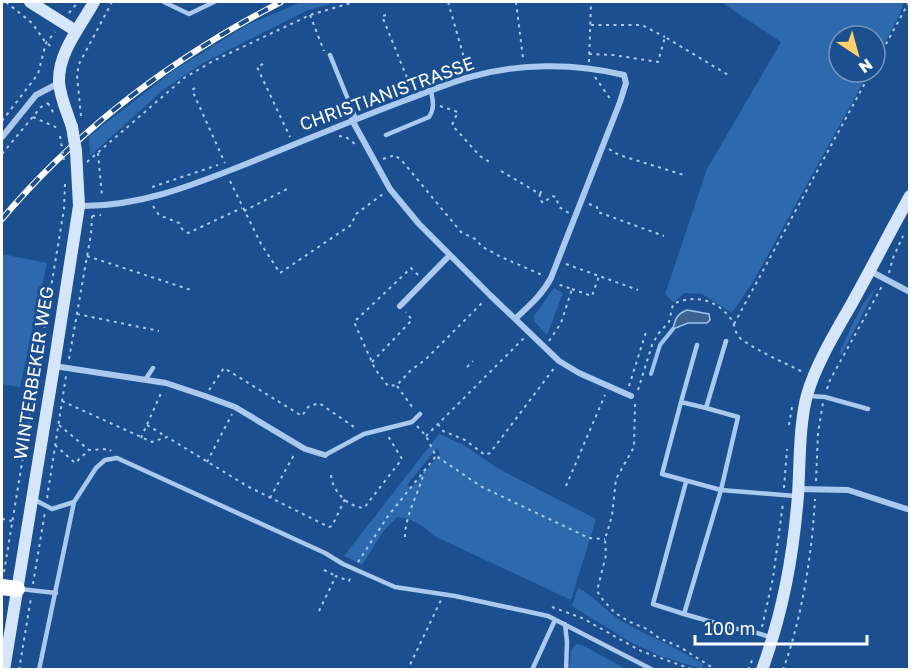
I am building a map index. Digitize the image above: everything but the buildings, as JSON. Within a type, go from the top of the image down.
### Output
[{"type":"street","points":[[30,2],[76,31]]},
{"type":"street","points":[[2,137],[36,95],[59,83],[60,66],[76,31],[94,2]]},
{"type":"street","name":"CHRISTIANISTRASSE","points":[[79,206],[121,204],[152,198],[227,172],[354,120],[470,77],[524,68],[589,68],[624,75],[626,83],[604,147],[550,279],[534,302],[515,319]]},
{"type":"street","name":"WINTERBEKER WEG","points":[[3,669],[9,588],[32,498],[79,206],[76,151],[66,128],[59,83]]},
{"type":"street","points":[[354,120],[390,189],[419,224],[560,361],[579,373],[629,395]]},
{"type":"street","points":[[762,669],[787,585],[798,493],[802,421],[807,396],[813,378],[909,196]]},
{"type":"street","points":[[400,306],[450,255]]},
{"type":"street","points":[[870,270],[909,291]]},
{"type":"street","points":[[54,366],[68,366],[166,383],[235,407],[299,445],[325,454]]},
{"type":"street","points":[[798,493],[815,489],[848,490],[909,510]]},
{"type":"lane","points":[[164,2],[189,14],[214,2]]},
{"type":"lane","points":[[330,56],[354,120]]},
{"type":"lane","points":[[386,135],[429,117],[434,104],[431,91]]},
{"type":"lane","points":[[706,408],[726,341]]},
{"type":"lane","points":[[697,345],[662,474],[721,490],[784,495],[798,493]]},
{"type":"lane","points":[[145,380],[153,368]]},
{"type":"lane","points":[[807,396],[825,397],[868,409]]},
{"type":"lane","points":[[681,402],[738,417],[721,490],[684,614]]},
{"type":"lane","points":[[325,454],[364,434],[412,422],[420,414]]},
{"type":"lane","points":[[39,669],[74,502],[96,468],[105,460],[117,458],[325,552],[343,564],[394,587],[538,613],[565,624],[652,669]]},
{"type":"lane","points":[[686,482],[653,604],[773,638]]},
{"type":"lane","points":[[32,498],[52,509],[74,502]]},
{"type":"lane","points":[[9,588],[56,593]]},
{"type":"lane","points":[[532,669],[555,620]]},
{"type":"lane","points":[[565,624],[566,669]]},
{"type":"path","points":[[2,121],[39,74],[46,43],[32,23],[6,2]]},
{"type":"path","points":[[81,118],[77,75],[79,64],[112,2]]},
{"type":"path","points":[[87,162],[184,78],[213,61],[310,15],[354,2]]},
{"type":"path","points":[[448,2],[470,77]]},
{"type":"path","points":[[516,2],[524,68]]},
{"type":"path","points":[[591,2],[589,68],[611,100],[620,102]]},
{"type":"path","points":[[887,42],[909,2]]},
{"type":"path","points":[[310,15],[325,52]]},
{"type":"path","points":[[386,15],[382,16],[414,97]]},
{"type":"path","points":[[591,25],[642,25],[730,75]]},
{"type":"path","points":[[589,54],[614,55],[658,62],[665,37]]},
{"type":"path","points":[[263,64],[257,66],[293,145]]},
{"type":"path","points":[[813,378],[743,340],[734,330],[734,324],[864,84]]},
{"type":"path","points":[[195,88],[192,90],[243,210],[280,273],[351,225],[356,214],[390,189]]},
{"type":"path","points":[[2,154],[41,107],[48,103]]},
{"type":"path","points":[[434,104],[458,112],[453,125],[480,156],[491,163]]},
{"type":"path","points":[[33,117],[66,128]]},
{"type":"path","points":[[60,136],[64,169]]},
{"type":"path","points":[[334,136],[346,137],[356,145]]},
{"type":"path","points":[[604,147],[619,155],[684,176]]},
{"type":"path","points":[[98,153],[102,196]]},
{"type":"path","points":[[374,162],[394,155],[403,162],[461,232],[499,256],[592,296],[599,276]]},
{"type":"path","points":[[501,171],[540,194]]},
{"type":"path","points":[[5,565],[64,209],[66,177]]},
{"type":"path","points":[[543,188],[539,198],[543,202],[552,196],[556,197],[559,207],[574,216]]},
{"type":"path","points":[[153,206],[159,215],[179,223],[188,233],[287,189]]},
{"type":"path","points":[[581,200],[597,207],[598,212],[664,236]]},
{"type":"path","points":[[35,574],[92,216],[102,215]]},
{"type":"path","points":[[783,669],[804,587],[814,529],[818,433],[825,397],[830,380],[886,279],[905,231]]},
{"type":"path","points":[[87,256],[191,290]]},
{"type":"path","points":[[557,261],[638,290]]},
{"type":"path","points":[[424,281],[411,268],[354,322],[372,362],[388,386],[397,385],[411,370],[426,360],[490,295]]},
{"type":"path","points":[[545,347],[561,323],[572,289]]},
{"type":"path","points":[[716,669],[615,613],[597,591],[606,555],[604,539],[612,516],[616,479],[634,447],[636,399],[646,363],[658,334],[669,322],[674,304],[691,298],[702,299],[715,305],[734,324]]},
{"type":"path","points":[[372,362],[412,320],[400,306]]},
{"type":"path","points":[[77,314],[159,331]]},
{"type":"path","points":[[426,436],[525,338],[517,331]]},
{"type":"path","points":[[629,395],[646,332]]},
{"type":"path","points":[[467,367],[473,361]]},
{"type":"path","points":[[438,424],[444,431],[465,440],[484,455],[490,453],[555,367],[562,371]]},
{"type":"path","points":[[206,396],[224,368],[302,416],[309,407],[319,403],[364,434]]},
{"type":"path","points":[[141,438],[166,383]]},
{"type":"path","points":[[397,385],[413,407]]},
{"type":"path","points":[[566,486],[605,395],[613,398]]},
{"type":"path","points":[[61,400],[152,442],[167,437]]},
{"type":"path","points":[[788,436],[793,403]]},
{"type":"path","points":[[207,462],[235,407]]},
{"type":"path","points":[[412,422],[426,436],[436,456],[482,487],[589,538],[604,539]]},
{"type":"path","points":[[55,445],[75,463],[89,450],[58,423]]},
{"type":"path","points":[[147,425],[270,498],[329,526],[332,526],[345,499]]},
{"type":"path","points":[[331,475],[332,484],[345,499],[356,507],[364,508],[402,459],[383,428]]},
{"type":"path","points":[[270,498],[299,445]]},
{"type":"path","points":[[748,669],[760,634],[773,578],[784,495],[787,447]]},
{"type":"path","points":[[357,564],[388,516],[436,456]]},
{"type":"path","points":[[405,537],[408,517],[419,492],[425,469]]},
{"type":"path","points":[[2,497],[2,513]]},
{"type":"path","points":[[2,519],[12,521]]},
{"type":"path","points":[[324,570],[349,581],[350,578]]},
{"type":"path","points":[[320,611],[336,576]]},
{"type":"path","points":[[410,669],[408,669],[438,605]]},
{"type":"path","points":[[552,607],[582,618],[641,651],[694,669]]},
{"type":"path","points":[[19,669],[29,609]]},
{"type":"shaded area","points":[[302,2],[338,2],[308,10],[203,63],[163,90],[90,156],[89,136],[173,71],[247,25]]},
{"type":"shaded area","points":[[721,2],[904,2],[887,38],[887,24],[827,24],[827,84],[862,84],[754,280],[732,313],[702,294],[685,293],[673,302],[665,294],[707,169],[781,42]]},
{"type":"shaded area","points":[[2,254],[47,263],[20,387],[2,384]]},
{"type":"shaded area","points":[[554,288],[563,293],[547,335],[534,321],[534,316]]},
{"type":"shaded area","points":[[876,288],[842,354],[839,353],[860,310]]},
{"type":"shaded area","points":[[687,310],[709,314],[710,320],[707,323],[688,323],[673,329],[677,317]]},
{"type":"shaded area","points":[[439,434],[462,444],[499,469],[596,519],[571,600],[434,536],[417,523],[397,517],[382,533],[362,565],[344,556]],"holes":[[[437,448],[440,454],[411,488],[407,485]]]},
{"type":"shaded area","points":[[578,588],[623,622],[703,664],[702,669],[663,657],[632,643],[572,606]]},
{"type":"shaded area","points":[[576,644],[626,669],[569,669],[571,650]]},
{"type":"waterway","points":[[651,374],[660,345],[673,329]]},
{"type":"railway","points":[[2,219],[63,154],[96,124],[203,46],[281,2]]}]
